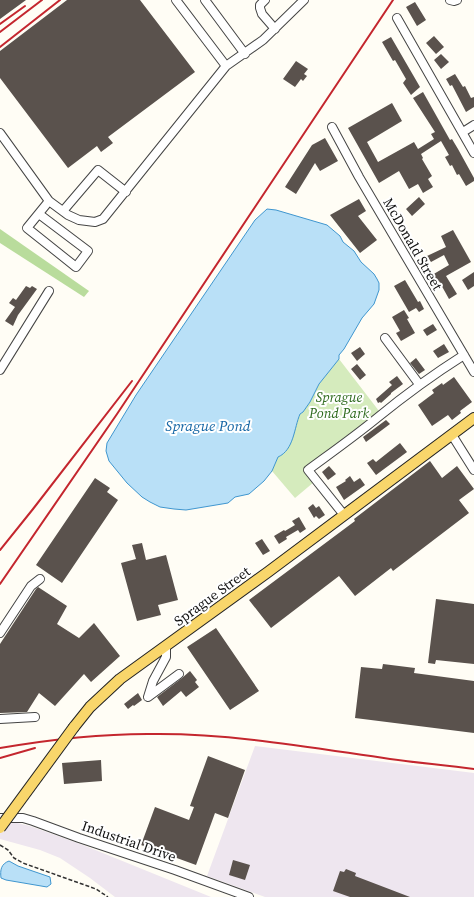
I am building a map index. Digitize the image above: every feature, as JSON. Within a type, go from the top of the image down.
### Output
[{"type":"main road","name":"Sprague Street","points":[[0,828],[74,727],[90,707],[111,686],[237,596],[474,418]]},
{"type":"street","points":[[176,0],[226,66]]},
{"type":"street","points":[[205,0],[245,54]]},
{"type":"street","points":[[266,0],[260,6],[261,12],[275,29]]},
{"type":"street","points":[[0,133],[49,201],[79,220],[90,222],[99,221],[107,215],[126,192],[226,66],[245,54],[275,29],[304,0]]},
{"type":"street","points":[[450,0],[454,2],[457,0]]},
{"type":"street","points":[[397,18],[474,153]]},
{"type":"street","points":[[463,132],[474,125]]},
{"type":"street","name":"McDonald Street","points":[[332,128],[474,372]]},
{"type":"street","points":[[63,211],[98,170],[126,192]]},
{"type":"street","points":[[39,214],[88,251],[76,267],[27,228],[49,201]]},
{"type":"street","points":[[0,370],[49,291]]},
{"type":"street","points":[[385,338],[419,384]]},
{"type":"street","points":[[344,515],[308,470],[419,384],[464,355]]},
{"type":"street","points":[[452,435],[474,470]]},
{"type":"street","points":[[0,633],[31,586],[40,579]]},
{"type":"street","points":[[166,646],[166,657],[153,681],[148,697],[179,674]]},
{"type":"street","points":[[0,719],[35,717]]},
{"type":"street","name":"Industrial Drive","points":[[0,818],[22,818],[34,821],[249,897]]},
{"type":"path","points":[[0,845],[8,850],[14,858],[23,863],[96,889],[108,897]]},
{"type":"shaded area","points":[[255,746],[474,773],[474,897],[265,897],[207,876]]},
{"type":"shaded area","points":[[0,822],[13,822],[30,826],[83,845],[211,897],[115,897],[60,858],[40,850],[0,839]]},
{"type":"green space","points":[[0,229],[89,291],[84,297],[0,243]]},
{"type":"green space","name":"Sprague Pond Park","points":[[339,359],[379,411],[304,469],[314,482],[295,498],[272,471],[278,457],[283,454],[290,444],[300,414],[310,402],[319,384]]},
{"type":"water","name":"Sprague Pond","points":[[267,209],[276,210],[327,225],[340,236],[343,242],[354,251],[361,262],[374,274],[379,283],[379,290],[374,304],[362,318],[339,355],[339,359],[319,384],[310,402],[300,414],[290,444],[283,454],[278,457],[272,471],[264,481],[249,494],[235,497],[228,503],[186,510],[160,507],[142,497],[127,483],[109,461],[106,451],[107,443],[136,395],[255,220]]},
{"type":"water","points":[[9,861],[18,866],[50,877],[51,884],[47,887],[1,878],[2,868],[4,864]]},
{"type":"building","points":[[0,0],[26,0],[0,19]]},
{"type":"building","points":[[67,0],[140,0],[195,72],[108,137],[113,143],[101,152],[97,146],[68,168],[0,78],[0,51]]},
{"type":"building","points":[[415,2],[426,20],[417,26],[406,7]]},
{"type":"building","points":[[434,36],[444,47],[436,54],[426,43]]},
{"type":"building","points":[[391,37],[420,87],[411,95],[403,83],[406,79],[382,42]]},
{"type":"building","points":[[441,54],[449,62],[441,69],[434,60]]},
{"type":"building","points":[[296,61],[308,69],[304,74],[307,76],[303,81],[301,79],[295,87],[283,79]]},
{"type":"building","points":[[455,74],[463,87],[465,86],[471,98],[474,97],[474,107],[466,112],[452,85],[450,86],[446,79]]},
{"type":"building","points":[[423,92],[450,140],[452,139],[474,178],[474,181],[466,186],[459,174],[457,175],[452,165],[450,166],[445,157],[449,155],[441,141],[421,154],[422,159],[432,176],[428,179],[433,187],[423,193],[418,184],[409,189],[399,171],[379,183],[348,128],[392,103],[402,121],[367,142],[378,162],[414,142],[418,149],[434,139],[431,134],[435,132],[413,98]]},
{"type":"building","points":[[325,138],[338,161],[320,171],[315,163],[296,194],[285,187],[312,145]]},
{"type":"building","points":[[419,197],[425,204],[412,216],[406,209]]},
{"type":"building","points":[[359,199],[366,211],[358,216],[377,240],[360,253],[330,215]]},
{"type":"building","points":[[453,230],[471,262],[446,276],[457,294],[449,299],[439,281],[437,282],[432,275],[449,265],[444,255],[431,262],[427,256],[446,247],[441,236]]},
{"type":"building","points":[[474,272],[474,286],[468,290],[462,280]]},
{"type":"building","points":[[405,280],[424,309],[419,312],[416,308],[409,312],[394,286]]},
{"type":"building","points":[[26,286],[30,288],[32,286],[37,289],[18,315],[13,326],[5,321],[15,307],[9,303],[13,298],[16,300]]},
{"type":"building","points":[[404,310],[415,333],[401,341],[396,333],[400,331],[392,317]]},
{"type":"building","points":[[433,324],[437,330],[427,336],[423,330]]},
{"type":"building","points":[[444,344],[449,352],[438,358],[433,351]]},
{"type":"building","points":[[360,347],[365,354],[357,361],[351,353]]},
{"type":"building","points":[[416,358],[425,370],[419,374],[410,363]]},
{"type":"building","points":[[357,364],[366,375],[360,380],[351,369]]},
{"type":"building","points":[[397,376],[403,384],[381,403],[378,403],[376,399],[392,385],[389,382]]},
{"type":"building","points":[[454,377],[472,402],[460,411],[461,413],[452,420],[448,415],[432,426],[418,405],[434,393],[432,390],[442,383],[443,385]]},
{"type":"building","points":[[386,420],[390,424],[366,442],[363,437]]},
{"type":"building","points":[[400,443],[407,452],[376,475],[367,463],[373,459],[376,462]]},
{"type":"building","points":[[430,461],[442,478],[457,466],[474,489],[459,500],[469,513],[393,571],[391,568],[355,596],[339,576],[271,628],[249,600],[355,521],[354,519]]},
{"type":"building","points":[[329,466],[336,474],[328,480],[322,472]]},
{"type":"building","points":[[350,476],[354,482],[360,478],[365,485],[344,500],[336,487],[346,481],[345,480]]},
{"type":"building","points":[[95,478],[110,488],[107,492],[118,500],[62,583],[36,565]]},
{"type":"building","points":[[313,504],[316,508],[319,506],[325,515],[319,519],[316,516],[314,518],[308,508]]},
{"type":"building","points":[[299,517],[306,529],[300,533],[298,530],[286,537],[287,539],[279,544],[274,536],[295,525],[292,521]]},
{"type":"building","points":[[262,539],[270,551],[263,555],[255,543]]},
{"type":"building","points":[[142,543],[146,560],[166,555],[178,600],[158,605],[161,615],[137,621],[121,563],[136,559],[132,545]]},
{"type":"building","points":[[38,587],[67,606],[57,624],[79,638],[94,623],[120,656],[91,682],[84,674],[55,706],[39,693],[27,712],[0,713],[0,644]]},
{"type":"building","points":[[436,599],[474,604],[474,664],[436,660],[435,664],[428,663]]},
{"type":"building","points":[[216,628],[259,691],[230,710],[187,647]]},
{"type":"building","points":[[383,664],[415,668],[414,673],[474,681],[474,733],[355,718],[361,667],[382,669]]},
{"type":"building","points":[[190,671],[197,680],[195,682],[199,687],[186,697],[181,691],[163,706],[157,697]]},
{"type":"building","points":[[138,693],[142,700],[128,709],[124,704]]},
{"type":"building","points":[[208,756],[245,770],[228,818],[215,813],[196,865],[141,845],[155,807],[189,820],[194,807],[190,806]]},
{"type":"building","points":[[101,760],[102,781],[64,784],[62,763]]},
{"type":"building","points":[[233,860],[250,865],[245,880],[229,875]]},
{"type":"building","points":[[346,869],[356,873],[355,876],[410,897],[350,897],[333,891],[340,871],[344,872]]},
{"type":"railway","points":[[0,32],[42,0]]},
{"type":"railway","points":[[0,47],[60,0]]},
{"type":"railway","points":[[0,584],[117,414],[393,0]]},
{"type":"railway","points":[[0,24],[25,6]]},
{"type":"railway","points":[[0,550],[132,381]]},
{"type":"railway","points":[[0,748],[59,739],[99,736],[139,734],[217,736],[275,742],[474,769]]},
{"type":"railway","points":[[0,758],[35,748]]}]
